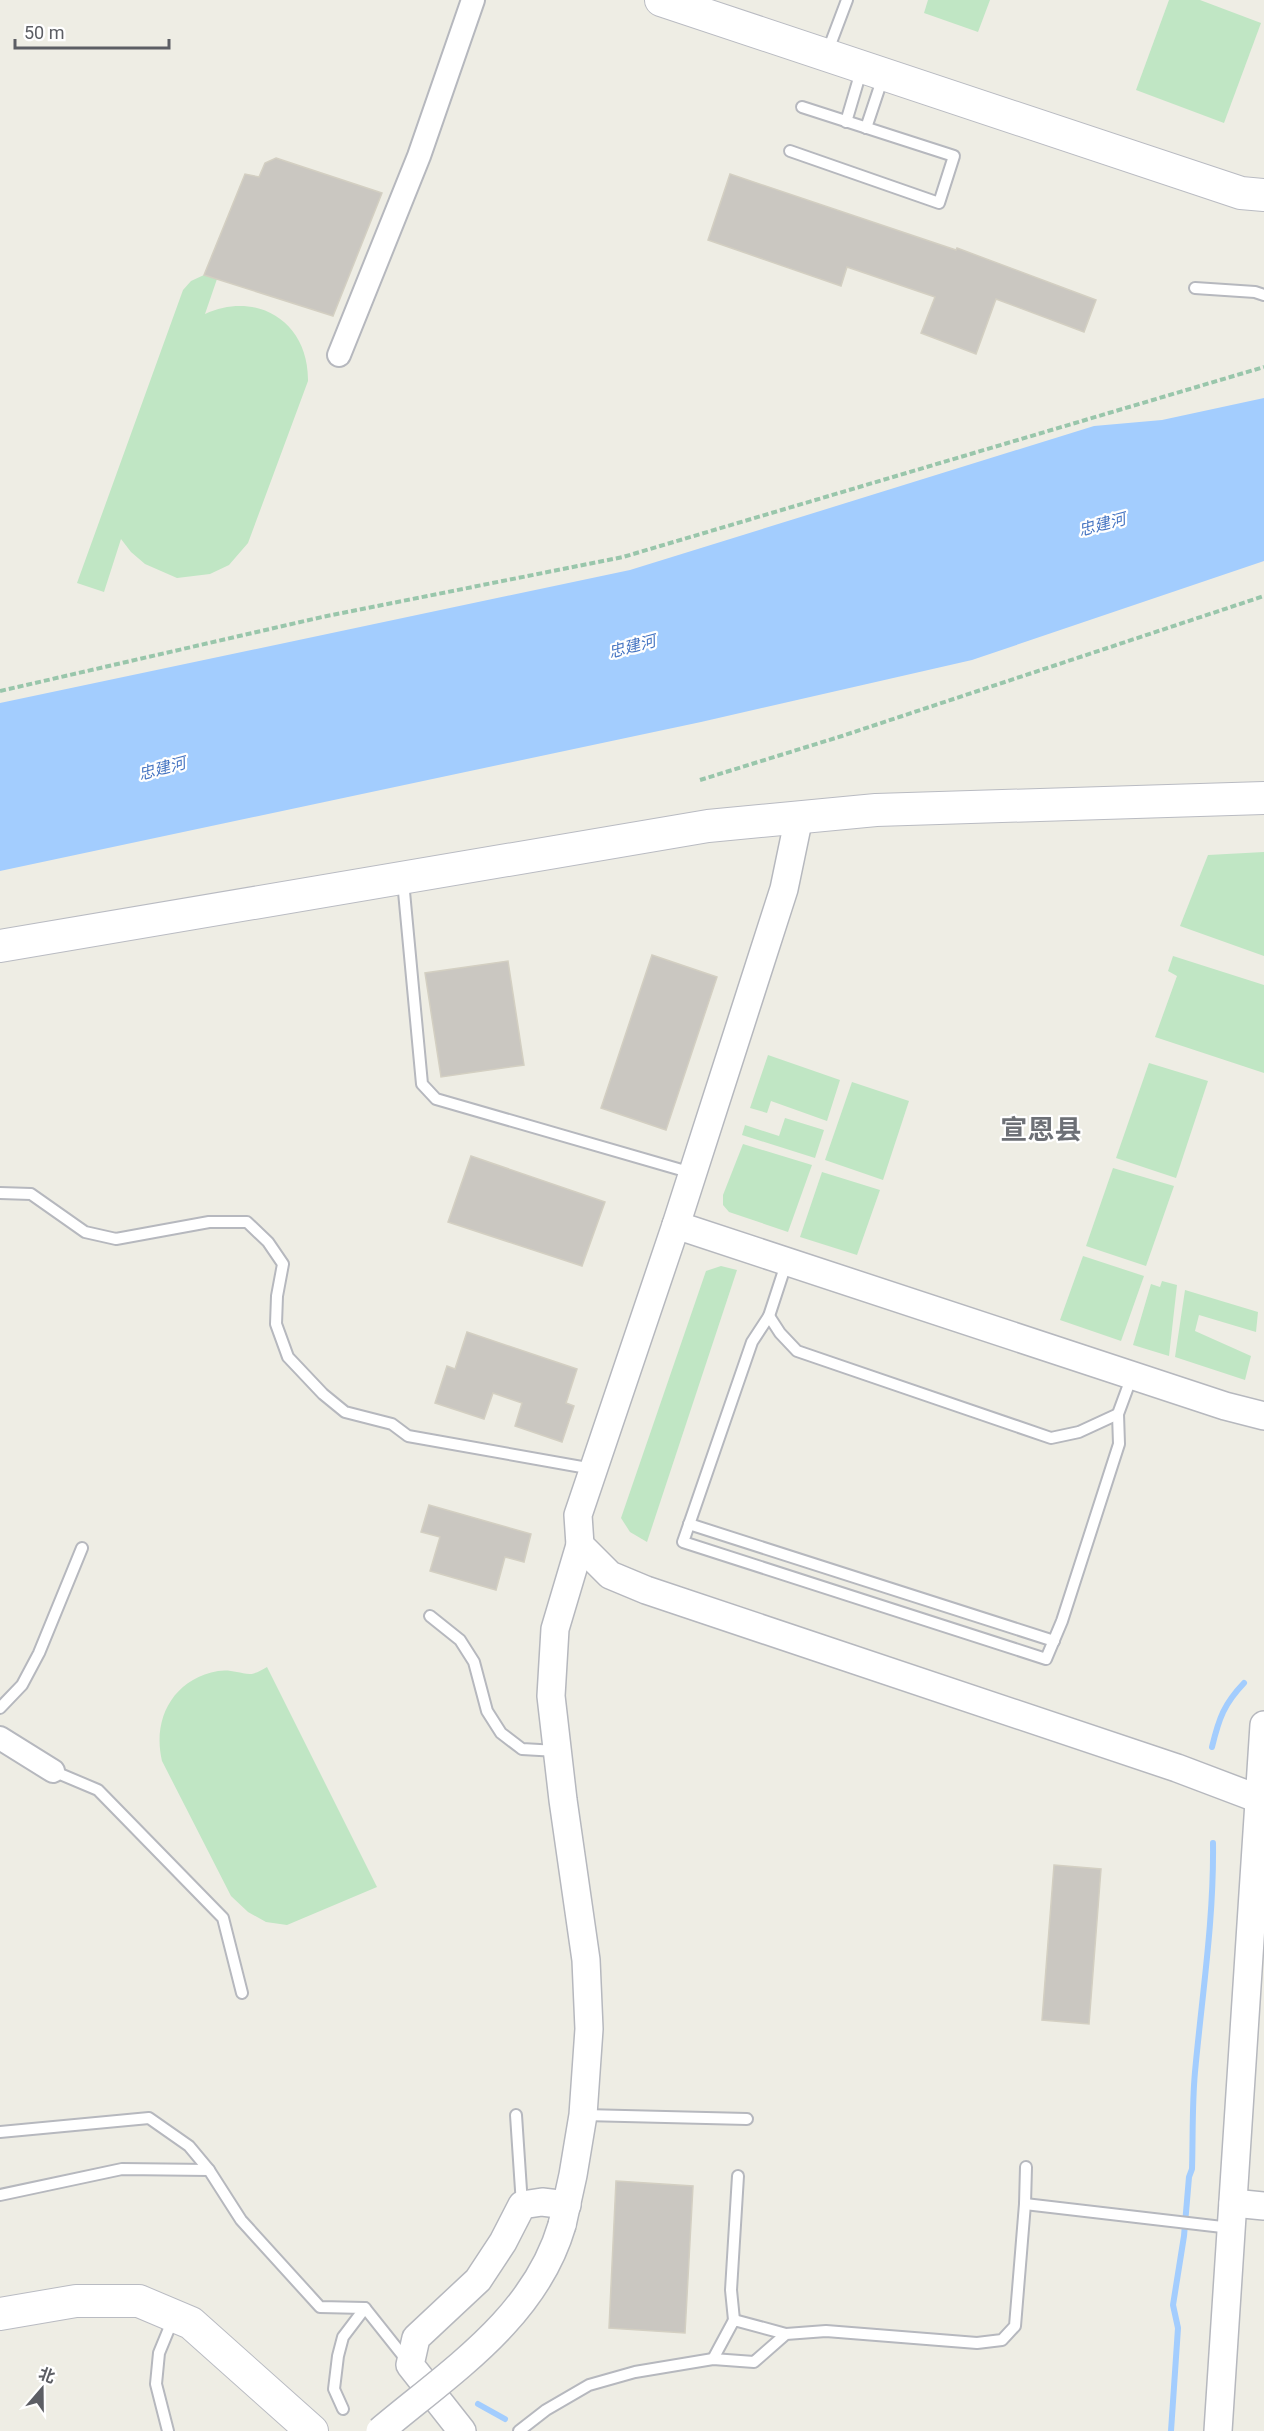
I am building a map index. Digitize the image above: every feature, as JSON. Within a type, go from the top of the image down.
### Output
[{"type":"main road","points":[[661,0],[1241,194],[1264,195]]},
{"type":"main road","points":[[0,946],[708,826],[876,810],[1264,798]]},
{"type":"main road","points":[[0,2314],[76,2301],[139,2301],[190,2323],[312,2431]]},
{"type":"street","points":[[339,355],[419,156],[473,0]]},
{"type":"street","points":[[380,2431],[504,2326],[533,2290],[556,2245],[565,2215],[583,2115],[589,2029],[586,1960],[551,1696],[555,1629],[580,1545],[578,1515],[676,1225],[784,889],[799,818]]},
{"type":"street","points":[[676,1225],[1132,1376],[1264,1416]]},
{"type":"street","points":[[580,1545],[610,1575],[646,1590],[1177,1768],[1259,1799]]},
{"type":"street","points":[[1218,2431],[1264,1725]]},
{"type":"street","points":[[0,1738],[53,1771]]},
{"type":"street","points":[[462,2431],[410,2365],[416,2338],[478,2280],[503,2242],[522,2205],[542,2202],[565,2215]]},
{"type":"street","points":[[1232,2216],[1264,2206]]},
{"type":"lane","points":[[826,56],[847,0]]},
{"type":"lane","points":[[846,122],[873,71]]},
{"type":"lane","points":[[866,128],[873,71]]},
{"type":"lane","points":[[790,151],[939,203],[954,156],[802,107]]},
{"type":"lane","points":[[1195,288],[1264,295]]},
{"type":"lane","points":[[402,878],[422,1084],[436,1100],[692,1173]]},
{"type":"lane","points":[[0,1193],[31,1194],[85,1232],[116,1239],[209,1222],[247,1222],[268,1242],[283,1264],[277,1296],[276,1324],[288,1357],[323,1394],[345,1412],[392,1424],[408,1436],[594,1469]]},
{"type":"lane","points":[[787,1261],[769,1316],[752,1342],[683,1542],[1046,1659],[1062,1622],[1119,1444],[1118,1414],[1132,1376]]},
{"type":"lane","points":[[769,1316],[780,1333],[797,1351],[1051,1438],[1079,1432],[1118,1414]]},
{"type":"lane","points":[[689,1524],[1054,1641]]},
{"type":"lane","points":[[0,1708],[22,1685],[39,1653],[82,1548]]},
{"type":"lane","points":[[430,1616],[460,1640],[474,1662],[487,1711],[501,1733],[522,1749],[557,1751]]},
{"type":"lane","points":[[53,1771],[98,1790],[223,1918],[242,1993]]},
{"type":"lane","points":[[516,2115],[522,2205]]},
{"type":"lane","points":[[583,2115],[747,2119]]},
{"type":"lane","points":[[0,2132],[149,2118],[189,2146],[209,2170],[241,2220],[320,2307],[365,2308]]},
{"type":"lane","points":[[734,2320],[786,2334],[826,2331],[977,2343],[1002,2340],[1015,2326],[1026,2167]]},
{"type":"lane","points":[[0,2195],[123,2169],[209,2170]]},
{"type":"lane","points":[[713,2358],[734,2320],[730,2290],[738,2176]]},
{"type":"lane","points":[[1025,2204],[1196,2224],[1232,2216]]},
{"type":"lane","points":[[365,2308],[410,2365]]},
{"type":"lane","points":[[343,2409],[334,2389],[338,2356],[343,2337],[365,2308]]},
{"type":"lane","points":[[168,2431],[156,2384],[159,2353],[174,2316]]},
{"type":"lane","points":[[519,2431],[546,2410],[589,2385],[635,2372],[713,2358],[754,2362],[786,2334]]},
{"type":"path","points":[[0,691],[322,617],[623,557],[1264,367]]},
{"type":"path","points":[[700,780],[842,736],[1264,596]]},
{"type":"green space","points":[[928,0],[990,0],[978,32],[924,13]]},
{"type":"green space","points":[[1169,0],[1200,0],[1261,23],[1224,123],[1136,90]]},
{"type":"green space","points":[[204,275],[217,279],[205,314],[224,308],[243,306],[261,309],[276,316],[290,328],[300,342],[306,360],[308,381],[248,543],[229,565],[210,574],[177,578],[145,564],[121,539],[104,592],[77,583],[183,290],[191,281]]},
{"type":"green space","points":[[1264,852],[1264,956],[1180,926],[1208,855]]},
{"type":"green space","points":[[1173,956],[1264,985],[1264,1073],[1155,1037],[1177,976],[1168,971]]},
{"type":"green space","points":[[768,1055],[840,1080],[827,1121],[771,1101],[767,1113],[750,1108]]},
{"type":"green space","points":[[1149,1063],[1208,1081],[1176,1178],[1116,1158]]},
{"type":"green space","points":[[852,1082],[909,1101],[883,1180],[825,1160]]},
{"type":"green space","points":[[785,1118],[824,1130],[815,1158],[742,1135],[745,1125],[779,1136]]},
{"type":"green space","points":[[743,1144],[812,1165],[788,1232],[729,1212],[723,1205],[723,1195]]},
{"type":"green space","points":[[1113,1168],[1174,1186],[1146,1266],[1086,1246]]},
{"type":"green space","points":[[822,1172],[880,1190],[857,1255],[800,1237]]},
{"type":"green space","points":[[1083,1256],[1144,1276],[1121,1341],[1060,1320]]},
{"type":"green space","points":[[721,1266],[737,1270],[647,1542],[630,1532],[621,1518],[706,1271]]},
{"type":"green space","points":[[1162,1281],[1177,1285],[1169,1356],[1133,1345],[1151,1284],[1160,1287]]},
{"type":"green space","points":[[1185,1290],[1258,1312],[1256,1332],[1199,1315],[1195,1331],[1251,1356],[1245,1380],[1175,1357]]},
{"type":"green space","points":[[267,1667],[377,1887],[287,1925],[266,1922],[248,1912],[231,1896],[162,1761],[160,1745],[163,1716],[169,1703],[189,1683],[202,1675],[218,1671],[250,1674]]},
{"type":"water","name":"忠建河","points":[[1264,398],[1264,561],[972,660],[701,722],[0,871],[0,703],[630,570],[1094,426],[1162,420]]},
{"type":"building","points":[[276,158],[382,193],[333,316],[204,275],[245,174],[259,177],[265,163]]},
{"type":"building","points":[[730,174],[956,250],[957,248],[1096,300],[1084,332],[996,299],[976,354],[921,333],[935,297],[847,267],[841,286],[708,240]]},
{"type":"building","points":[[652,955],[717,977],[666,1130],[601,1108]]},
{"type":"building","points":[[508,961],[524,1065],[441,1077],[425,973]]},
{"type":"building","points":[[471,1156],[605,1202],[582,1266],[448,1222]]},
{"type":"building","points":[[467,1332],[577,1369],[566,1403],[574,1406],[562,1442],[515,1426],[522,1403],[493,1393],[484,1419],[435,1403],[447,1366],[455,1369]]},
{"type":"building","points":[[429,1505],[531,1534],[524,1562],[505,1557],[496,1590],[430,1571],[440,1537],[421,1532]]},
{"type":"building","points":[[1054,1865],[1101,1869],[1089,2024],[1042,2020]]},
{"type":"building","points":[[616,2181],[693,2186],[685,2333],[609,2328]]},
{"type":"waterway","points":[[1212,1747],[1223,1712],[1244,1683]]},
{"type":"waterway","points":[[1171,2431],[1178,2328],[1173,2305],[1184,2236],[1189,2177],[1192,2169],[1194,2084],[1210,1929],[1213,1843]]},
{"type":"waterway","points":[[478,2404],[505,2419]]},
{"type":"district","name":"宣恩县","points":[[1041,1130]]}]
